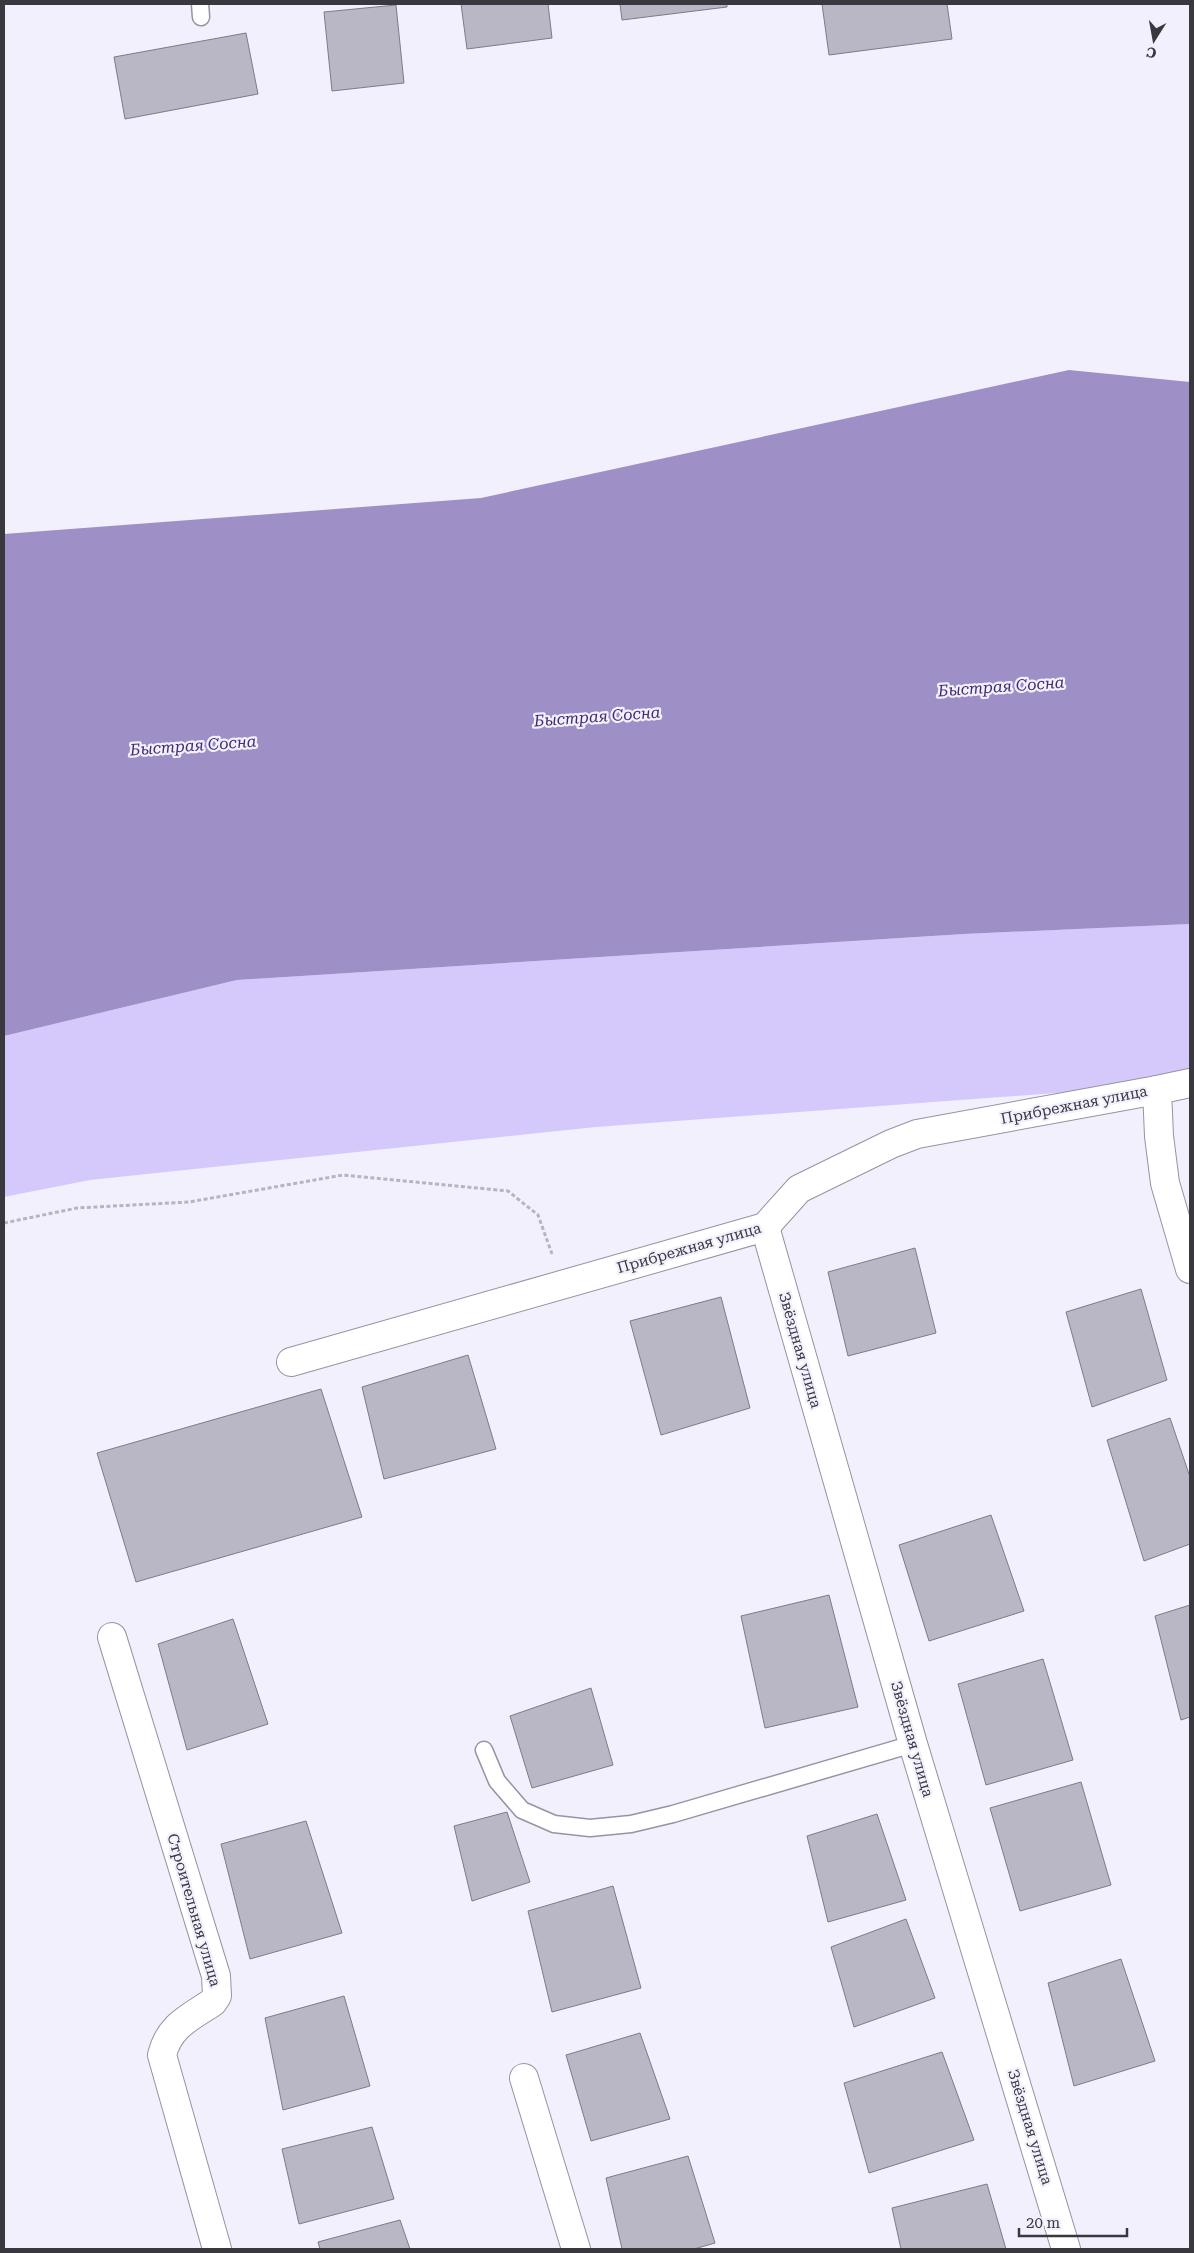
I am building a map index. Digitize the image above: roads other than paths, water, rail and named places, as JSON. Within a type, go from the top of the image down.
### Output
[{"type":"street","name":"Прибрежная улица","points":[[291,1362],[765,1227],[799,1189],[882,1148],[917,1134],[1190,1083]]},
{"type":"street","points":[[1157,1090],[1159,1136],[1165,1182],[1190,1269]]},
{"type":"street","name":"Звёздная улица","points":[[765,1227],[913,1744],[1066,2249]]},
{"type":"street","name":"Строительная улица","points":[[112,1637],[216,1976],[217,1996],[213,2002],[172,2031],[166,2038],[162,2055],[217,2249]]},
{"type":"street","points":[[524,2078],[576,2249]]},
{"type":"lane","points":[[484,1750],[498,1781],[522,1810],[554,1824],[590,1828],[631,1824],[673,1814],[913,1744]]},
{"type":"water","name":"Быстрая Сосна","points":[[1069,370],[1190,382],[1190,924],[964,934],[237,980],[4,1036],[4,534],[481,498]]}]
